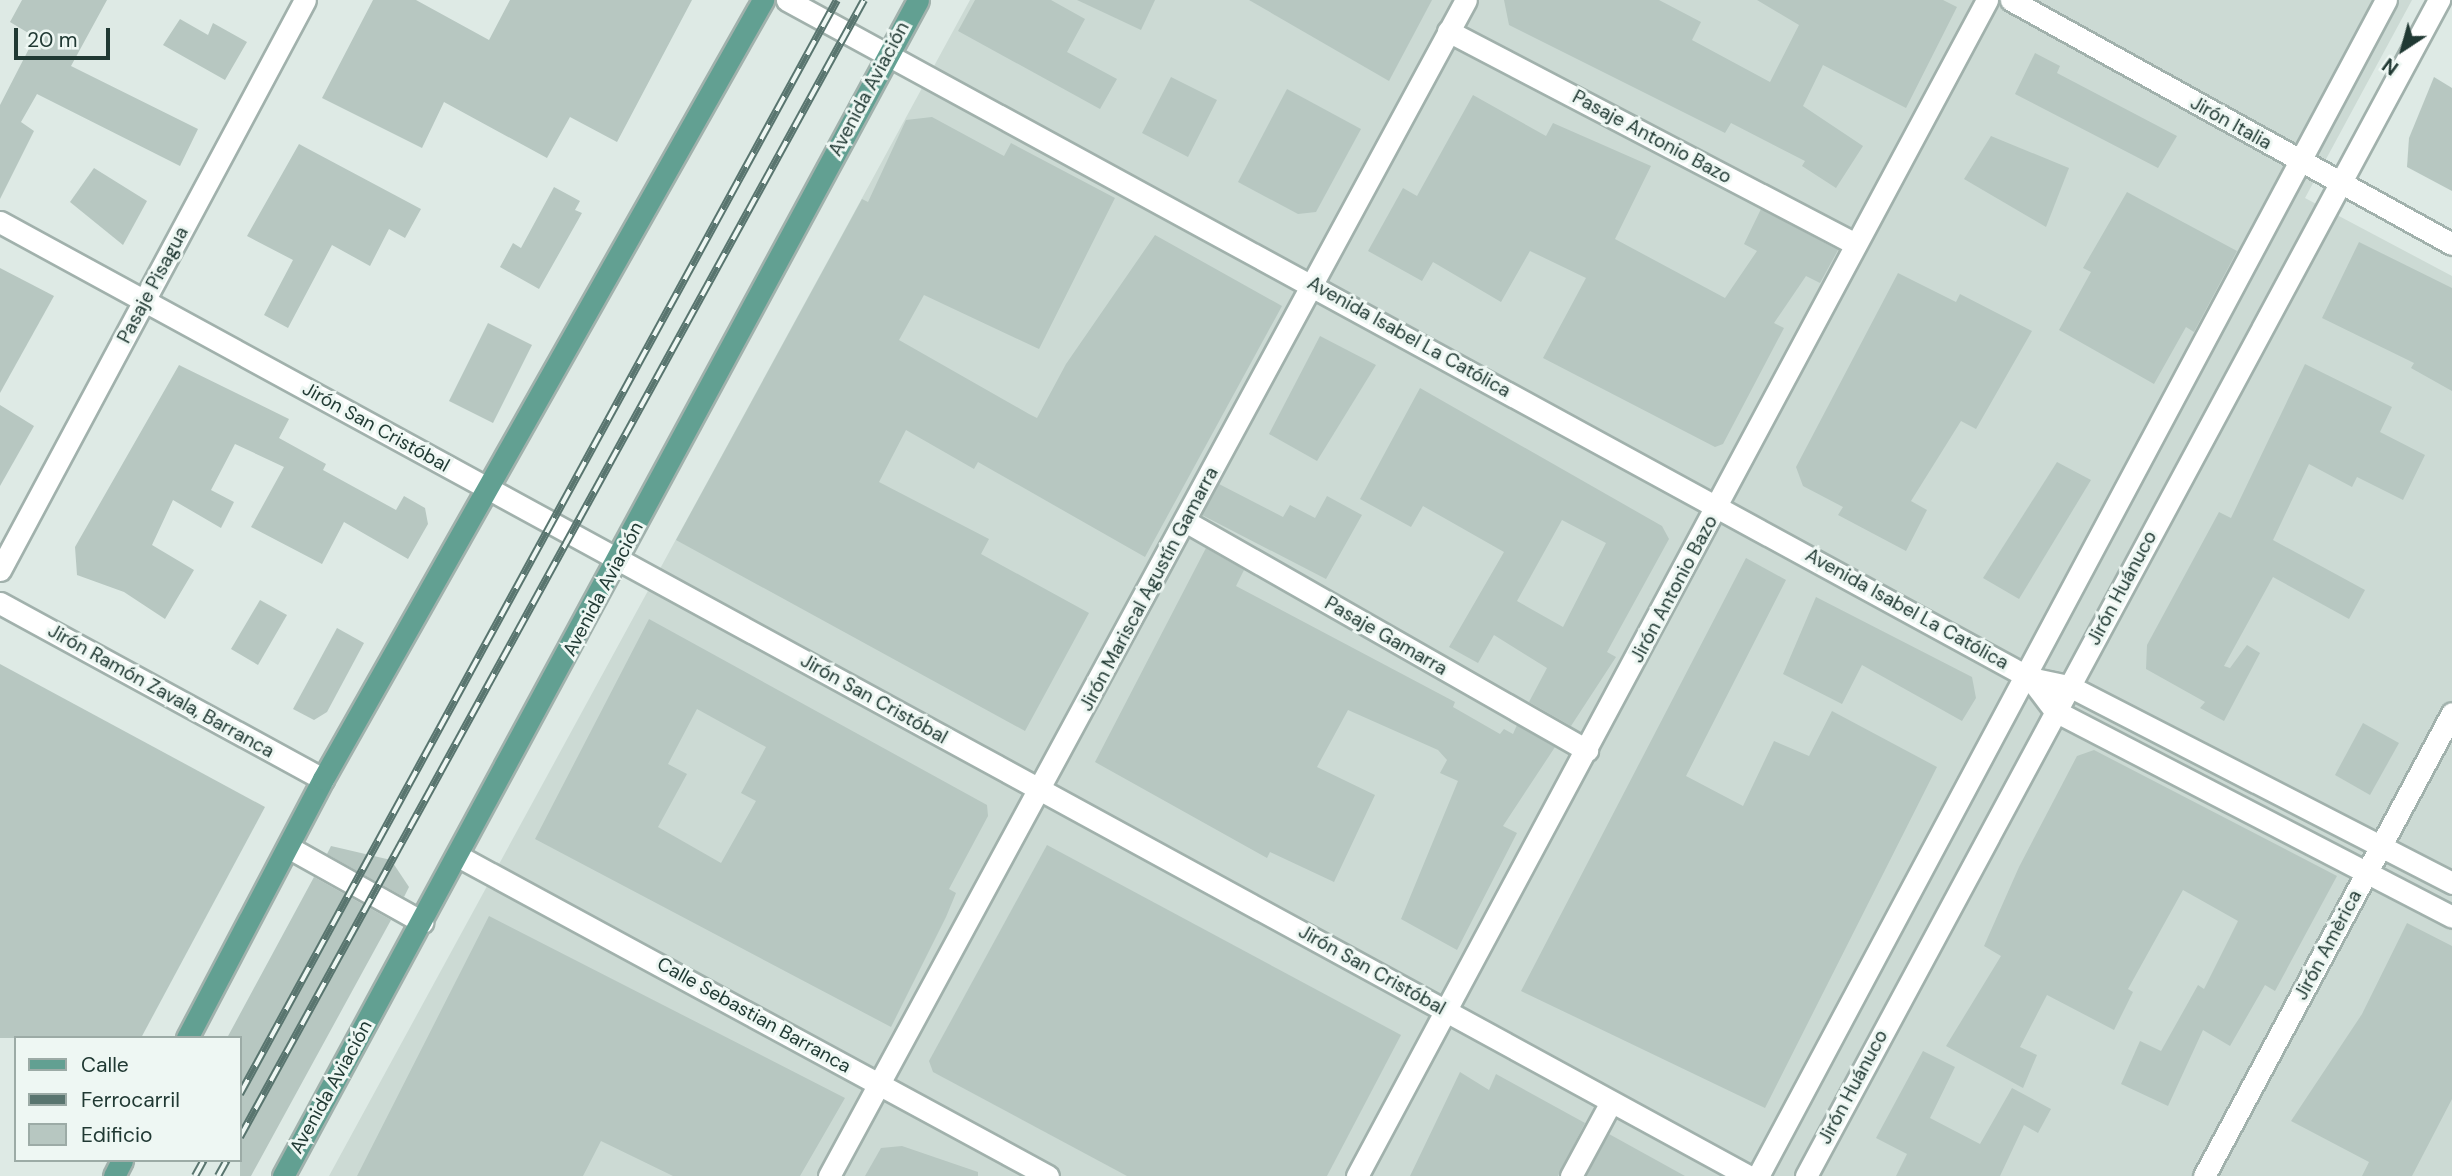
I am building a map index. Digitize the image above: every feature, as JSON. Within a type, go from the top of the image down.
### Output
[{"type":"main road","points":[[188,1036],[323,779],[763,0]]},
{"type":"main road","name":"Avenida Aviación","points":[[283,1176],[619,560],[918,0]]},
{"type":"street","name":"Pasaje Pisagua","points":[[0,570],[305,0]]},
{"type":"street","name":"Avenida Isabel La Católica","points":[[787,0],[2030,678],[2069,686],[2452,883]]},
{"type":"street","name":"Jirón Mariscal Agustín Gamarra","points":[[829,1176],[1466,0]]},
{"type":"street","name":"Jirón Antonio Bazo","points":[[1357,1176],[1987,0]]},
{"type":"street","name":"Jirón Italia","points":[[2011,0],[2452,244]]},
{"type":"street","name":"Jirón Huánuco","points":[[1758,1176],[2030,678],[2298,161],[2386,0]]},
{"type":"street","name":"Jirón Huánuco","points":[[1806,1176],[2439,0]]},
{"type":"street","name":"Pasaje Antonio Bazo","points":[[1448,31],[1856,244]]},
{"type":"street","name":"Jirón San Cristóbal","points":[[0,222],[1748,1176]]},
{"type":"street","name":"Pasaje Gamarra","points":[[1185,522],[1587,750]]},
{"type":"street","name":"Jirón Ramón Zavala, Barranca","points":[[0,603],[323,779]]},
{"type":"street","name":"Avenida Isabel La Católica","points":[[2030,678],[2055,711],[2452,917]]},
{"type":"street","name":"Jirón Amèrica","points":[[2204,1176],[2452,713]]},
{"type":"street","points":[[288,847],[422,922]]},
{"type":"street","name":"Calle Sebastian Barranca","points":[[458,856],[1048,1176]]},
{"type":"street","points":[[1571,1176],[1611,1101]]},
{"type":"shaded area","points":[[970,0],[2412,0],[2305,198],[2452,276],[2452,1176],[329,1176]]},
{"type":"building","points":[[22,0],[107,0],[71,66],[198,129],[180,166],[37,94],[21,122],[34,131],[0,199],[0,105],[35,37],[10,22]]},
{"type":"building","points":[[373,0],[416,0],[489,40],[510,0],[692,0],[617,142],[570,117],[547,158],[444,102],[422,148],[322,98]]},
{"type":"building","points":[[975,0],[1051,0],[1085,19],[1067,52],[1117,79],[1100,109],[958,31]]},
{"type":"building","points":[[1077,0],[1155,0],[1141,30]]},
{"type":"building","points":[[1249,0],[1432,0],[1389,81]]},
{"type":"building","points":[[1504,0],[1659,0],[1701,22],[1692,40],[1770,82],[1799,25],[1757,0],[1943,0],[1957,7],[1906,108],[1823,65],[1803,106],[1863,146],[1836,188],[1802,166],[1805,161],[1731,123],[1725,133],[1509,25]]},
{"type":"building","points":[[180,19],[208,35],[213,23],[247,42],[225,80],[163,45]]},
{"type":"building","points":[[2035,53],[2060,66],[2057,73],[2177,136],[2158,168],[2015,94]]},
{"type":"building","points":[[1171,77],[1217,100],[1188,157],[1142,133]]},
{"type":"building","points":[[2434,77],[2452,88],[2452,191],[2407,167],[2409,138]]},
{"type":"building","points":[[1287,89],[1361,129],[1316,212],[1298,214],[1238,182]]},
{"type":"building","points":[[1473,95],[1546,136],[1553,123],[1651,166],[1615,239],[1725,298],[1757,251],[1744,244],[1761,209],[1838,250],[1820,283],[1806,276],[1774,323],[1784,328],[1723,444],[1715,447],[1543,358],[1586,278],[1530,251],[1501,302],[1433,262],[1422,281],[1368,251],[1403,188],[1417,196]]},
{"type":"building","points":[[932,117],[1004,156],[1011,143],[1115,198],[1039,349],[924,295],[899,340],[1029,414],[1037,418],[1066,364],[1155,235],[1282,306],[1145,557],[978,462],[974,469],[906,430],[879,482],[989,539],[981,554],[1089,613],[1025,731],[676,540],[862,199],[868,202],[906,120]]},
{"type":"building","points":[[1991,136],[2069,168],[2046,227],[1964,179]]},
{"type":"building","points":[[299,144],[421,209],[405,238],[389,229],[370,266],[332,245],[288,328],[264,315],[293,260],[247,236]]},
{"type":"building","points":[[94,168],[147,201],[123,245],[70,202]]},
{"type":"building","points":[[554,187],[580,201],[575,210],[582,213],[539,289],[500,267],[513,243],[521,248]]},
{"type":"building","points":[[2127,192],[2237,251],[2194,332],[2186,327],[2154,384],[2059,330],[2091,272],[2083,268]]},
{"type":"building","points":[[2359,242],[2452,288],[2452,391],[2411,368],[2414,363],[2322,318]]},
{"type":"building","points":[[0,268],[54,296],[0,393]]},
{"type":"building","points":[[1898,273],[1956,302],[1960,294],[2032,331],[1976,429],[1961,421],[1911,501],[1927,510],[1906,551],[1838,515],[1843,507],[1803,486],[1796,467]]},
{"type":"building","points":[[488,323],[532,345],[493,423],[449,401]]},
{"type":"building","points":[[1320,336],[1376,365],[1317,461],[1269,434]]},
{"type":"building","points":[[2305,364],[2392,407],[2380,432],[2425,455],[2403,500],[2357,477],[2352,487],[2309,464],[2273,540],[2365,590],[2349,619],[2273,577],[2224,666],[2230,668],[2247,645],[2260,653],[2224,721],[2200,708],[2205,702],[2146,669],[2147,645],[2219,512],[2231,518]]},
{"type":"building","points":[[179,365],[289,419],[279,438],[326,464],[323,470],[396,510],[404,496],[425,508],[428,524],[408,559],[344,522],[322,564],[251,527],[284,467],[235,444],[211,490],[234,502],[221,528],[173,500],[152,545],[194,570],[165,619],[124,592],[77,575],[75,547]]},
{"type":"building","points":[[1420,388],[1662,526],[1669,539],[1607,652],[1616,657],[1571,726],[1529,702],[1547,668],[1494,635],[1478,663],[1449,647],[1504,552],[1423,506],[1411,527],[1360,499]],"holes":[[[1562,520],[1606,543],[1563,627],[1517,601]]]},
{"type":"building","points":[[0,405],[34,426],[0,486]]},
{"type":"building","points":[[2057,462],[2091,480],[2019,599],[1983,578]]},
{"type":"building","points":[[1219,484],[1283,517],[1290,505],[1315,518],[1327,496],[1362,515],[1326,579],[1202,515]]},
{"type":"building","points":[[1206,548],[1244,570],[1236,586],[1455,702],[1453,707],[1500,734],[1504,729],[1513,734],[1517,725],[1555,747],[1503,826],[1517,833],[1457,950],[1401,919],[1458,781],[1440,773],[1447,760],[1438,750],[1348,710],[1317,767],[1375,795],[1334,882],[1270,852],[1267,858],[1095,762]]},
{"type":"building","points":[[1746,558],[1786,580],[1686,776],[1743,806],[1774,741],[1809,756],[1832,711],[1937,767],[1765,1108],[1521,991]]},
{"type":"building","points":[[1816,597],[1972,677],[1976,698],[1962,721],[1862,665],[1842,704],[1783,674]]},
{"type":"building","points":[[260,600],[287,615],[258,665],[231,649]]},
{"type":"building","points":[[649,619],[987,805],[988,816],[949,889],[956,893],[946,917],[891,1027],[535,839]],"holes":[[[697,709],[766,747],[741,793],[756,801],[721,863],[658,827],[687,774],[668,764]]]},
{"type":"building","points":[[337,628],[364,643],[327,712],[314,720],[293,709]]},
{"type":"building","points":[[0,664],[265,807],[142,1036],[0,1038]]},
{"type":"building","points":[[2363,723],[2399,743],[2370,795],[2335,775]]},
{"type":"building","points":[[2094,750],[2337,876],[2275,991],[2265,985],[2230,1046],[2203,1030],[2168,1106],[2121,1084],[2140,1041],[2161,1051],[2198,985],[2204,989],[2238,921],[2183,890],[2128,989],[2133,992],[2114,1030],[2047,995],[2020,1047],[2037,1055],[2023,1088],[1946,1046],[2001,956],[1984,946],[2019,867],[2077,756]]},
{"type":"building","points":[[1047,845],[1401,1035],[1327,1176],[1127,1176],[933,1072],[929,1061]]},
{"type":"building","points":[[331,846],[391,860],[409,887],[404,897],[327,854]]},
{"type":"building","points":[[314,877],[391,920],[251,1176],[240,1176],[242,1036],[228,1036]]},
{"type":"building","points":[[489,916],[845,1098],[800,1176],[673,1176],[601,1141],[583,1176],[357,1176]]},
{"type":"building","points":[[2407,923],[2452,946],[2452,1099],[2412,1176],[2362,1176],[2369,1162],[2291,1121],[2362,1014]]},
{"type":"building","points":[[1923,1051],[1955,1067],[1930,1118],[1980,1144],[2012,1088],[2051,1109],[2038,1133],[2024,1125],[2000,1176],[1896,1176],[1907,1154],[1876,1138]]},
{"type":"building","points":[[1460,1072],[1489,1090],[1496,1074],[1585,1123],[1558,1176],[1410,1176]]},
{"type":"building","points":[[1609,1134],[1685,1176],[1586,1176]]},
{"type":"building","points":[[902,1146],[978,1172],[978,1176],[865,1176],[881,1148]]},
{"type":"railway","points":[[242,1090],[837,0]]},
{"type":"railway","points":[[242,1133],[864,0]]},
{"type":"railway","points":[[195,1176],[203,1162]]},
{"type":"railway","points":[[218,1176],[226,1162]]}]
